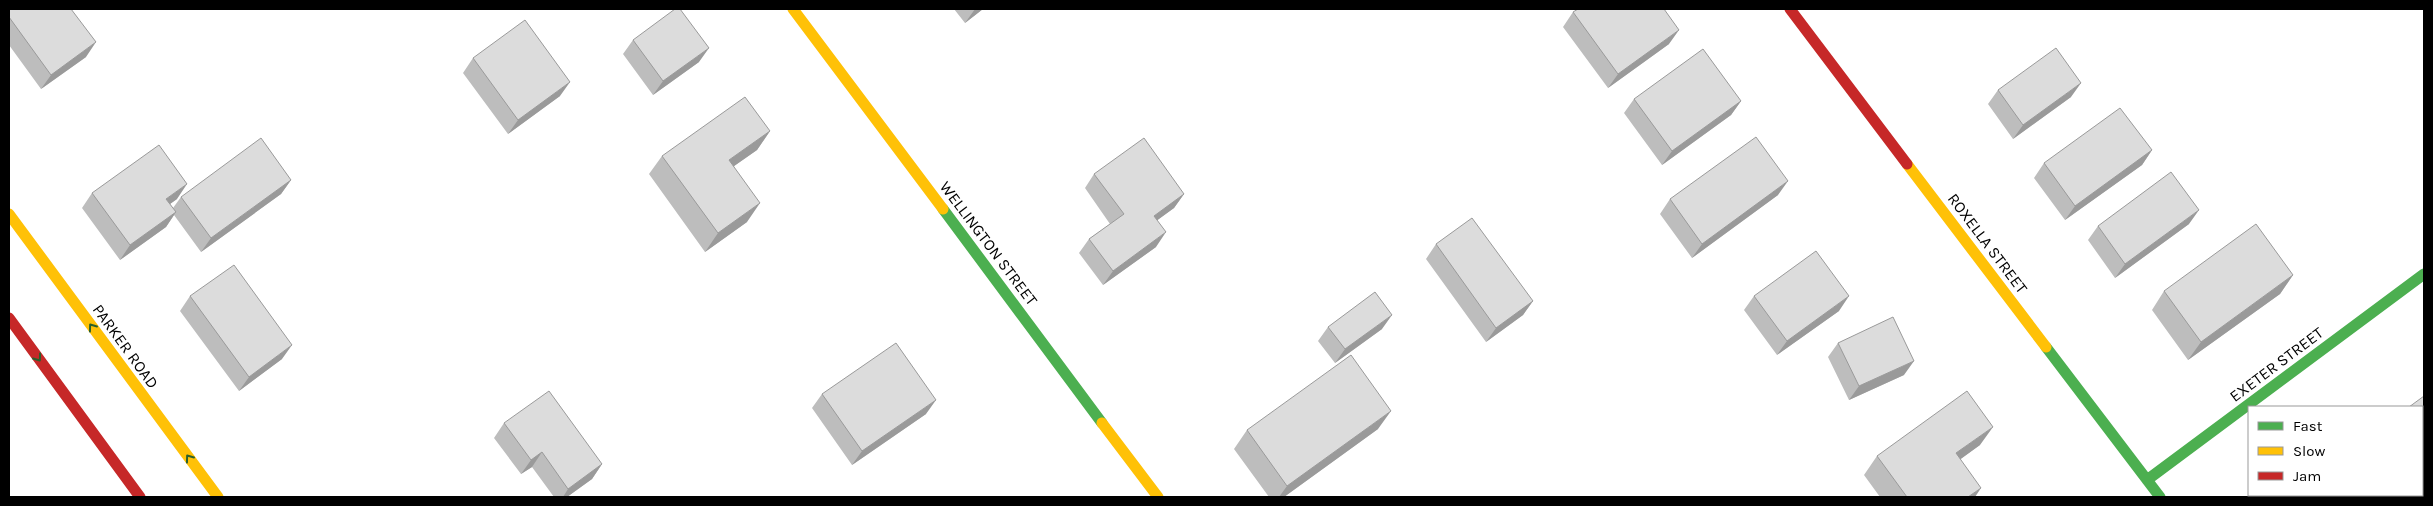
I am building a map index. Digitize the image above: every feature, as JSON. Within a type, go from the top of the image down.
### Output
[{"type":"street","name":"WELLINGTON STREET","points":[[794,9],[1158,497]]},
{"type":"street","name":"ROXELLA STREET","points":[[1790,9],[2160,497]]},
{"type":"street","name":"PARKER ROAD","points":[[9,214],[218,497]]},
{"type":"street","name":"EXETER STREET","points":[[2147,480],[2424,274]]},
{"type":"street","points":[[9,318],[140,497]]},
{"type":"building","points":[[9,9],[71,9],[96,42],[51,75],[9,17]]},
{"type":"building","points":[[675,9],[680,9],[709,48],[663,81],[633,40]]},
{"type":"building","points":[[1578,9],[1664,9],[1679,30],[1618,74],[1573,12]]},
{"type":"building","points":[[525,20],[570,82],[518,120],[473,58]]},
{"type":"building","points":[[2056,48],[2081,83],[2023,125],[1998,90]]},
{"type":"building","points":[[1703,49],[1741,101],[1672,151],[1634,99]]},
{"type":"building","points":[[745,97],[770,131],[729,160],[760,203],[718,233],[662,156]]},
{"type":"building","points":[[2120,108],[2152,150],[2075,206],[2044,163]]},
{"type":"building","points":[[1756,137],[1788,181],[1702,244],[1670,199]]},
{"type":"building","points":[[261,138],[291,180],[211,238],[181,197]]},
{"type":"building","points":[[1144,138],[1184,194],[1154,216],[1166,232],[1113,271],[1089,239],[1124,214],[1094,174]]},
{"type":"building","points":[[159,145],[187,184],[166,199],[176,212],[130,245],[92,193]]},
{"type":"building","points":[[2171,172],[2199,210],[2125,264],[2098,226]]},
{"type":"building","points":[[1472,218],[1533,301],[1496,328],[1436,244]]},
{"type":"building","points":[[2256,224],[2293,275],[2201,342],[2164,291]]},
{"type":"building","points":[[1816,251],[1849,296],[1787,341],[1754,296]]},
{"type":"building","points":[[234,265],[292,345],[249,377],[190,296]]},
{"type":"building","points":[[1375,292],[1392,315],[1345,349],[1328,327]]},
{"type":"building","points":[[1893,317],[1914,361],[1859,386],[1838,343]]},
{"type":"building","points":[[896,343],[936,400],[862,451],[822,394]]},
{"type":"building","points":[[1351,355],[1391,411],[1287,486],[1247,430]]},
{"type":"building","points":[[549,391],[602,464],[568,489],[542,452],[531,460],[504,423]]},
{"type":"building","points":[[1967,391],[1993,427],[1956,453],[1981,488],[1968,497],[1907,497],[1877,456]]},
{"type":"building","points":[[2424,396],[2424,456],[2423,406],[2410,406]]},
{"type":"traffic: fast","points":[[943,209],[1102,423]]},
{"type":"traffic: fast","points":[[2147,480],[2424,274]]},
{"type":"traffic: fast","points":[[2046,347],[2160,497]]},
{"type":"traffic: slow","points":[[793,9],[943,209]]},
{"type":"traffic: slow","points":[[1907,164],[2046,347]]},
{"type":"traffic: slow","points":[[9,214],[218,497]]},
{"type":"traffic: slow","points":[[1102,423],[1158,497]]},
{"type":"traffic: jam","points":[[1790,9],[1907,164]]},
{"type":"traffic: jam","points":[[9,318],[140,497]]}]
